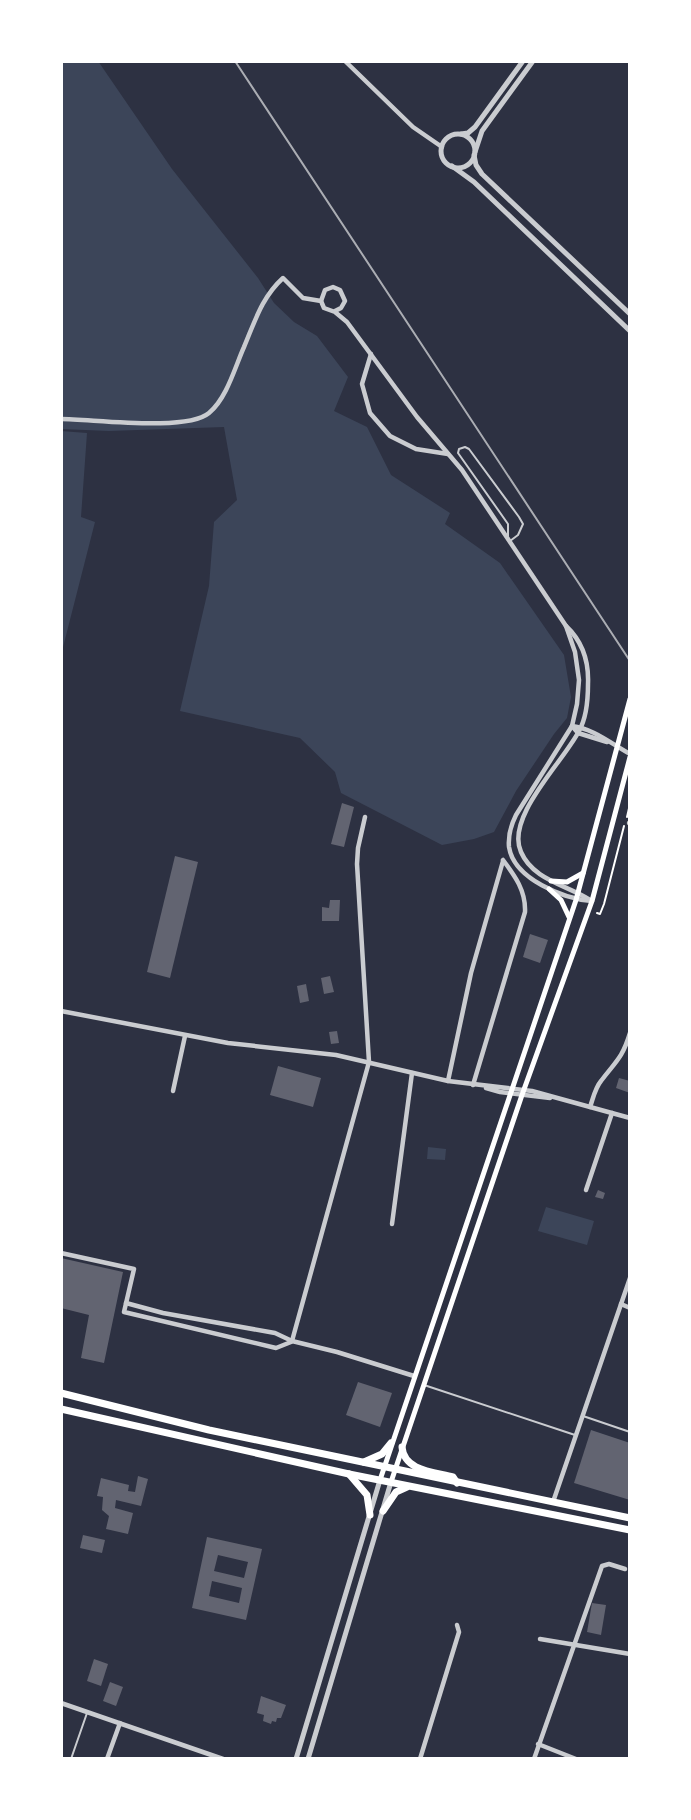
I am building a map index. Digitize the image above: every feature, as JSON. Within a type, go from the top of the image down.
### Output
[{"type":"highway","points":[[61,1393],[148,1416],[630,1518]]},
{"type":"highway","points":[[61,1409],[348,1474],[630,1530]]},
{"type":"highway","points":[[361,1462],[377,1458],[391,1443]]},
{"type":"highway","points":[[402,1447],[405,1458],[413,1466],[453,1477],[457,1483]]},
{"type":"highway","points":[[348,1474],[370,1502],[370,1515]]},
{"type":"highway","points":[[383,1511],[396,1492],[411,1487]]},
{"type":"main road","points":[[380,1480],[579,892],[630,699]]},
{"type":"main road","points":[[391,1482],[523,1093],[592,901],[630,755]]},
{"type":"main road","points":[[551,881],[572,880],[586,870]]},
{"type":"main road","points":[[549,889],[565,906],[568,923]]},
{"type":"street","points":[[345,61],[414,127],[442,148]]},
{"type":"street","points":[[523,61],[475,127],[468,133],[447,138],[442,148],[444,159],[471,180],[630,331]]},
{"type":"street","points":[[452,166],[466,165],[474,154],[482,131],[533,61]]},
{"type":"street","points":[[459,134],[471,140],[477,167],[482,174],[630,314]]},
{"type":"street","points":[[61,419],[98,419],[126,423],[188,420],[211,412],[227,387],[264,298],[283,278],[303,298],[321,301],[327,310],[335,312],[347,323],[417,417],[462,470],[566,626],[575,652],[579,680],[576,713],[572,726],[523,802],[511,827],[509,849],[515,861],[532,878],[549,889],[576,900],[592,901]]},
{"type":"street","points":[[321,301],[325,290],[337,288],[344,297],[342,307],[347,323]]},
{"type":"street","points":[[335,312],[342,307]]},
{"type":"street","points":[[371,354],[362,384],[370,413],[390,436],[416,449],[449,454]]},
{"type":"street","points":[[566,626],[577,636],[587,663],[588,693],[581,727],[526,810],[519,828],[518,843],[520,852],[535,870],[592,901]]},
{"type":"street","points":[[572,726],[602,736],[630,755]]},
{"type":"street","points":[[572,726],[578,733],[600,742],[608,742]]},
{"type":"street","points":[[292,1341],[369,1062],[357,864],[365,817]]},
{"type":"street","points":[[449,1081],[471,973],[503,860],[521,888],[526,901],[525,912],[474,1085]]},
{"type":"street","points":[[61,1011],[228,1043],[337,1055],[449,1081],[557,1099],[630,1118]]},
{"type":"street","points":[[590,1107],[599,1083],[613,1069],[624,1052],[630,1033]]},
{"type":"street","points":[[173,1091],[185,1036]]},
{"type":"street","points":[[393,1224],[412,1073]]},
{"type":"street","points":[[586,1190],[611,1113]]},
{"type":"street","points":[[61,1253],[134,1269],[124,1312],[276,1348],[292,1341]]},
{"type":"street","points":[[552,1503],[630,1278]]},
{"type":"street","points":[[126,1303],[275,1333],[292,1341],[414,1376]]},
{"type":"street","points":[[621,1304],[630,1308]]},
{"type":"street","points":[[296,1759],[380,1480]]},
{"type":"street","points":[[308,1759],[391,1482]]},
{"type":"street","points":[[534,1759],[602,1566],[609,1564],[625,1569]]},
{"type":"street","points":[[420,1759],[459,1632],[457,1625]]},
{"type":"street","points":[[540,1639],[630,1654]]},
{"type":"street","points":[[61,1703],[223,1759]]},
{"type":"street","points":[[107,1759],[120,1723]]},
{"type":"street","points":[[538,1744],[576,1759]]},
{"type":"lane","points":[[459,449],[470,449],[523,524],[518,535],[509,539],[508,524],[458,453],[459,449]]},
{"type":"lane","points":[[423,1385],[575,1436]]},
{"type":"lane","points":[[583,1416],[630,1432]]},
{"type":"lane","points":[[71,1759],[87,1712]]},
{"type":"path","points":[[597,913],[600,914],[604,904],[630,804]]},
{"type":"shaded area","points":[[61,61],[98,61],[172,169],[258,278],[274,303],[294,322],[317,336],[348,377],[334,411],[367,427],[391,475],[450,513],[445,524],[500,563],[564,655],[571,697],[567,718],[516,791],[494,832],[442,845],[341,793],[335,772],[300,738],[180,711],[209,586],[214,522],[237,500],[224,427],[109,431],[61,429]]},
{"type":"shaded area","points":[[61,431],[87,433],[81,517],[95,522],[61,655]]},
{"type":"shaded area","points":[[428,1147],[446,1149],[445,1160],[427,1159]]},
{"type":"shaded area","points":[[546,1207],[594,1221],[587,1245],[538,1231]]},
{"type":"building","points":[[342,803],[354,807],[344,847],[331,844]]},
{"type":"building","points":[[175,856],[198,862],[170,978],[147,972]]},
{"type":"building","points":[[330,900],[340,900],[339,921],[322,921],[322,907],[329,908]]},
{"type":"building","points":[[530,934],[548,940],[540,963],[523,957]]},
{"type":"building","points":[[330,976],[334,992],[324,994],[321,978]]},
{"type":"building","points":[[306,984],[309,1001],[300,1003],[297,986]]},
{"type":"building","points":[[337,1031],[339,1043],[331,1044],[329,1032]]},
{"type":"building","points":[[278,1066],[321,1078],[313,1107],[270,1095]]},
{"type":"building","points":[[619,1078],[630,1081],[630,1093],[616,1088]]},
{"type":"building","points":[[598,1190],[605,1193],[603,1199],[595,1197]]},
{"type":"building","points":[[61,1258],[123,1272],[104,1363],[81,1358],[89,1315],[61,1308]]},
{"type":"building","points":[[358,1382],[392,1393],[380,1427],[346,1415]]},
{"type":"building","points":[[591,1430],[630,1443],[630,1500],[574,1483]]},
{"type":"building","points":[[138,1476],[148,1479],[141,1506],[116,1500],[115,1508],[133,1513],[128,1534],[106,1529],[109,1516],[102,1510],[103,1497],[97,1496],[101,1478],[129,1485],[128,1491],[135,1492]]},
{"type":"building","points":[[83,1535],[105,1540],[102,1553],[80,1548]]},
{"type":"building","points":[[207,1537],[262,1549],[246,1620],[192,1608]],"holes":[[[218,1555],[248,1562],[244,1578],[214,1571]],[[212,1581],[242,1588],[239,1603],[209,1596]]]},
{"type":"building","points":[[592,1603],[606,1605],[601,1635],[587,1632]]},
{"type":"building","points":[[94,1659],[108,1664],[101,1686],[87,1681]]},
{"type":"building","points":[[110,1682],[123,1687],[116,1706],[103,1701]]},
{"type":"building","points":[[261,1696],[286,1705],[281,1718],[277,1718],[276,1722],[272,1721],[271,1724],[263,1721],[264,1715],[257,1713]]},
{"type":"railway","points":[[235,61],[630,661]]}]
